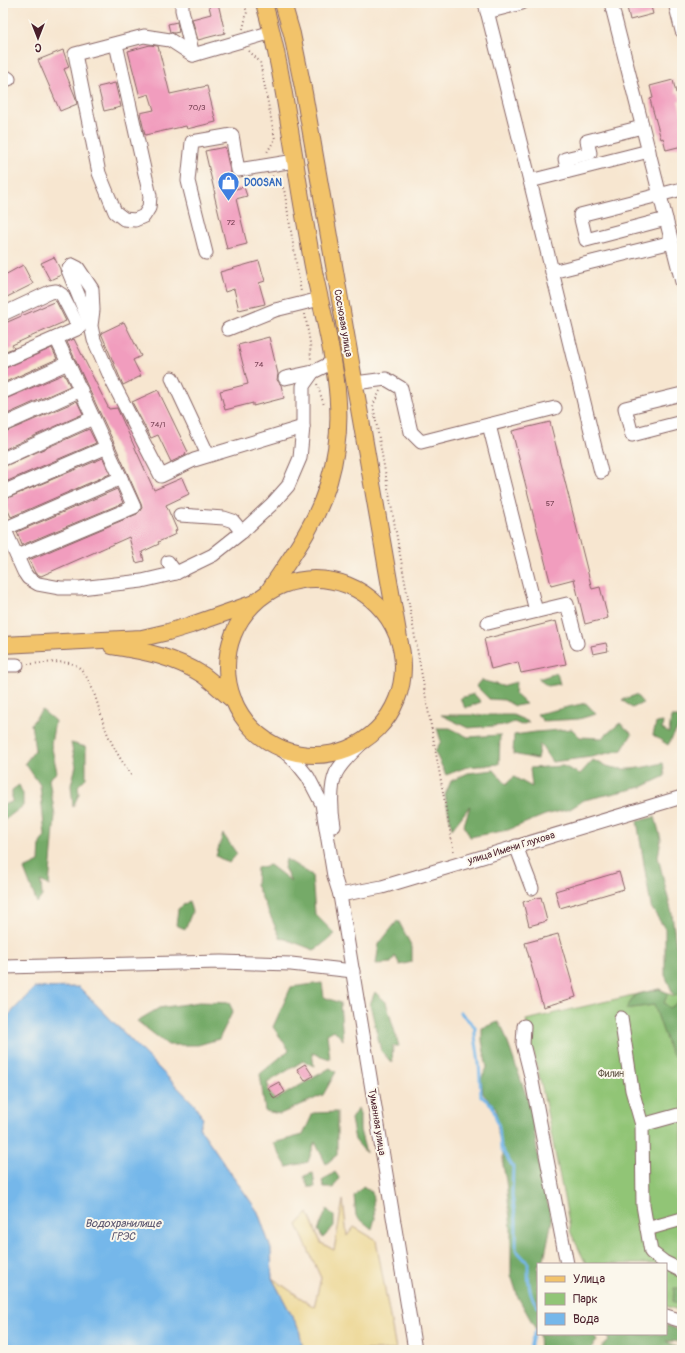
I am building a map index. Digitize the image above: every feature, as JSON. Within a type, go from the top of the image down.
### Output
[{"type":"main road","name":"Сосновая улица","points":[[264,3],[285,92],[295,161],[333,362],[339,410],[336,450],[325,493],[308,530],[268,592]]},
{"type":"main road","name":"Сосновая улица","points":[[283,3],[292,34],[304,93],[355,383],[366,407],[400,644]]},
{"type":"main road","points":[[298,580],[331,580],[362,592],[375,602],[382,610],[394,628],[400,644],[403,669],[399,694],[380,726],[359,743],[346,749],[326,754],[306,754],[279,747],[268,741],[252,728],[240,713],[230,689],[227,675],[229,649],[232,636],[245,612],[268,592],[282,585],[298,580]]},
{"type":"main road","points":[[3,645],[142,638],[168,632],[254,603]]},
{"type":"main road","points":[[82,642],[149,652],[184,664],[203,676],[234,701]]},
{"type":"street","points":[[182,3],[182,10],[193,55]]},
{"type":"street","points":[[522,3],[486,7],[601,472]]},
{"type":"street","points":[[611,3],[682,282]]},
{"type":"street","points":[[675,3],[681,25]]},
{"type":"street","points":[[116,44],[150,196],[149,208],[144,216],[135,220],[124,219],[115,212],[98,173],[75,54],[144,36],[170,40],[193,55],[272,32]]},
{"type":"street","points":[[568,171],[565,159],[590,153],[587,141],[642,127]]},
{"type":"street","points":[[206,253],[188,181],[192,142],[232,135],[238,170],[295,161]]},
{"type":"street","points":[[530,181],[648,151]]},
{"type":"street","points":[[666,219],[586,240],[580,215],[682,189]]},
{"type":"street","points":[[552,272],[672,242]]},
{"type":"street","points":[[3,314],[50,292],[56,291],[62,295],[79,328],[3,361]]},
{"type":"street","points":[[228,329],[275,310],[320,299]]},
{"type":"street","points":[[91,326],[94,340],[113,383],[161,476],[208,455],[303,427]]},
{"type":"street","points":[[17,556],[134,507],[56,338]]},
{"type":"street","points":[[285,378],[313,372],[333,362]]},
{"type":"street","points":[[3,392],[68,363]]},
{"type":"street","points":[[121,478],[4,527],[28,578],[38,584],[60,588],[80,588],[135,581],[176,573],[213,555],[242,532],[272,504],[288,486],[300,458],[303,427],[303,386],[313,372]]},
{"type":"street","points":[[172,378],[208,455]]},
{"type":"street","points":[[355,383],[386,379],[401,388],[411,432],[421,442],[555,408]]},
{"type":"street","points":[[3,425],[81,390]]},
{"type":"street","points":[[682,394],[626,408],[632,435],[682,422]]},
{"type":"street","points":[[3,459],[94,418]]},
{"type":"street","points":[[489,425],[536,611]]},
{"type":"street","points":[[3,492],[107,447]]},
{"type":"street","points":[[180,515],[224,518],[233,521],[242,532]]},
{"type":"street","points":[[168,562],[176,573]]},
{"type":"street","points":[[488,623],[567,604],[576,643]]},
{"type":"street","points":[[3,665],[17,665]]},
{"type":"street","name":"Туманная улица","points":[[340,895],[342,870],[333,821],[332,800],[334,782],[336,773],[349,756],[370,735]]},
{"type":"street","name":"Туманная улица","points":[[279,747],[296,762],[308,778],[322,804],[334,876],[340,895],[353,971],[415,1350]]},
{"type":"street","name":"улица Имени Глухова","points":[[340,895],[382,887],[682,797]]},
{"type":"street","points":[[516,846],[532,888]]},
{"type":"street","points":[[3,967],[221,962],[291,964],[353,971]]},
{"type":"street","points":[[621,1018],[632,1090],[642,1125],[643,1205],[651,1252],[666,1263]]},
{"type":"street","points":[[524,1026],[523,1044],[531,1076],[567,1263]]},
{"type":"street","points":[[642,1125],[682,1114]]},
{"type":"street","points":[[647,1229],[682,1219]]},
{"type":"street","points":[[667,1264],[682,1271]]},
{"type":"street","points":[[667,1316],[682,1321]]},
{"type":"path","points":[[244,3],[247,12],[242,32],[245,46],[260,62],[275,139],[265,156],[266,165],[268,172],[284,189],[304,303],[313,372],[326,410],[339,410]]},
{"type":"path","points":[[386,379],[366,407],[454,853]]},
{"type":"path","points":[[17,665],[64,662],[77,665],[87,676],[98,704],[105,729],[115,752],[133,778]]},
{"type":"green space","points":[[557,673],[560,684],[548,686],[538,679]]},
{"type":"green space","points":[[481,680],[502,686],[516,682],[515,694],[526,704],[515,706],[504,700],[489,699],[476,686]]},
{"type":"green space","points":[[474,694],[481,702],[465,708],[460,698]]},
{"type":"green space","points":[[636,695],[643,703],[632,708],[622,700]]},
{"type":"green space","points":[[586,703],[596,714],[579,719],[543,721],[537,714]]},
{"type":"green space","points":[[42,710],[55,721],[51,744],[57,772],[49,779],[55,816],[49,886],[41,881],[42,896],[37,903],[24,869],[39,862],[40,843],[45,836],[40,785],[25,763],[35,750],[31,724]]},
{"type":"green space","points":[[441,715],[513,715],[529,722],[521,725],[514,722],[507,725],[468,728]]},
{"type":"green space","points":[[671,717],[682,717],[682,726],[679,726],[668,745],[653,735],[656,723],[663,722],[662,729],[669,733]]},
{"type":"green space","points":[[620,723],[632,734],[622,750],[591,757],[552,762],[540,744],[537,759],[513,754],[514,735],[572,729],[580,737],[602,738]]},
{"type":"green space","points":[[437,728],[450,728],[468,737],[500,735],[499,764],[467,767],[446,775],[435,752],[441,741]]},
{"type":"green space","points":[[71,743],[86,747],[86,778],[78,786],[79,794],[73,807],[71,785],[76,766]]},
{"type":"green space","points":[[593,760],[619,769],[644,767],[663,763],[665,776],[642,787],[584,800],[570,809],[545,815],[508,830],[470,837],[464,825],[470,806],[452,829],[445,795],[451,781],[468,773],[494,770],[506,784],[514,777],[532,787],[530,768],[563,766],[580,774]]},
{"type":"green space","points":[[19,785],[23,794],[23,806],[3,821],[3,805],[12,802],[12,790]]},
{"type":"green space","points":[[655,817],[661,839],[658,857],[672,914],[676,946],[682,953],[682,994],[674,996],[665,975],[665,929],[651,907],[637,821]]},
{"type":"green space","points":[[223,834],[237,854],[229,863],[216,856]]},
{"type":"green space","points":[[286,859],[312,875],[315,914],[335,934],[314,950],[280,937],[256,885],[257,868],[270,865],[291,881],[284,868]]},
{"type":"green space","points":[[189,901],[192,912],[185,929],[176,925],[178,909]]},
{"type":"green space","points":[[398,920],[412,947],[412,962],[400,965],[395,956],[391,963],[376,964],[379,944]]},
{"type":"green space","points":[[322,983],[324,997],[340,1003],[343,1040],[334,1030],[327,1034],[330,1059],[312,1053],[314,1066],[303,1061],[267,1083],[275,1100],[330,1068],[336,1072],[323,1095],[280,1114],[265,1111],[260,1074],[289,1050],[273,1027],[291,987]]},
{"type":"green space","name":"Филин","points":[[659,989],[674,996],[682,994],[682,1311],[667,1306],[667,1263],[586,1263],[571,1233],[544,1097],[526,1020]]},
{"type":"green space","points":[[659,989],[668,993],[664,1003],[670,1008],[682,999],[682,1020],[680,1024],[682,1031],[682,1060],[671,1054],[654,1005],[626,1009],[635,995]]},
{"type":"green space","points":[[375,992],[386,1002],[399,1046],[393,1046],[392,1063],[381,1051],[370,1004]]},
{"type":"green space","points":[[199,1002],[229,1003],[233,1011],[219,1039],[198,1045],[168,1045],[137,1021],[159,1008]]},
{"type":"green space","points":[[498,1022],[503,1029],[531,1109],[541,1178],[552,1220],[543,1263],[537,1263],[537,1331],[518,1297],[511,1275],[511,1229],[503,1165],[503,1152],[498,1133],[496,1108],[483,1094],[481,1079],[487,1068],[482,1041],[482,1028]]},
{"type":"green space","points":[[358,1108],[360,1114],[360,1130],[366,1153],[355,1140],[351,1119]]},
{"type":"green space","points":[[337,1112],[337,1155],[326,1164],[315,1142],[308,1162],[287,1167],[273,1143],[303,1135],[313,1113]]},
{"type":"green space","points":[[335,1172],[339,1178],[333,1188],[324,1188],[322,1181]]},
{"type":"green space","points":[[313,1173],[315,1187],[308,1187],[304,1176]]},
{"type":"green space","points":[[363,1186],[372,1192],[375,1218],[372,1229],[356,1216],[354,1196]]},
{"type":"green space","points":[[327,1209],[334,1216],[334,1226],[323,1238],[318,1230]]},
{"type":"green space","points":[[674,1288],[682,1288],[682,1307],[673,1302]]},
{"type":"green space","points":[[667,1325],[682,1331],[682,1342],[666,1341],[682,1350],[599,1350],[609,1341],[606,1335],[667,1335]]},
{"type":"green space","points":[[539,1335],[594,1335],[597,1341],[589,1350],[560,1350],[560,1347],[553,1350],[540,1350]]},
{"type":"sand","points":[[343,1200],[347,1236],[354,1227],[376,1240],[396,1350],[303,1350],[299,1329],[272,1278],[314,1307],[321,1278],[297,1225],[308,1213],[321,1243],[334,1250]]},
{"type":"water","name":"Водохранилище ГРЭС","points":[[79,987],[195,1105],[203,1119],[199,1127],[258,1212],[271,1249],[272,1278],[299,1329],[303,1350],[3,1350],[3,1015],[9,1015],[34,988]]},
{"type":"building","points":[[208,3],[218,3],[225,33],[198,40],[192,19],[211,14]]},
{"type":"building","points":[[626,3],[650,3],[653,14],[630,20]]},
{"type":"building","points":[[177,22],[179,32],[170,32],[168,24]]},
{"type":"building","points":[[150,45],[158,46],[170,94],[207,86],[216,122],[187,129],[186,126],[145,135],[140,113],[154,110],[149,94],[140,97],[128,51]]},
{"type":"building","points":[[63,50],[69,67],[64,69],[77,104],[60,111],[38,60]]},
{"type":"building","points":[[673,80],[676,93],[678,92],[681,100],[678,101],[682,116],[682,146],[666,150],[663,138],[661,139],[650,99],[653,98],[650,86]]},
{"type":"building","points":[[115,83],[121,107],[104,111],[98,87]]},
{"type":"building","points":[[225,147],[235,189],[244,187],[247,196],[236,199],[247,244],[227,249],[205,151]]},
{"type":"building","points":[[54,257],[60,269],[61,275],[50,280],[41,263]]},
{"type":"building","points":[[259,261],[265,281],[259,283],[265,304],[239,310],[234,289],[225,292],[220,272]]},
{"type":"building","points":[[23,265],[33,284],[3,299],[3,276]]},
{"type":"building","points":[[56,301],[66,321],[12,345],[14,348],[3,352],[3,324]]},
{"type":"building","points":[[124,322],[141,356],[133,360],[141,376],[123,385],[101,333]]},
{"type":"building","points":[[269,337],[278,374],[277,380],[281,385],[284,398],[253,406],[253,403],[225,410],[220,391],[248,384],[238,345]]},
{"type":"building","points":[[74,339],[109,409],[117,408],[154,490],[182,478],[189,494],[166,505],[177,530],[175,531],[176,534],[158,542],[159,544],[142,552],[144,561],[136,563],[129,537],[41,576],[35,573],[29,560],[137,514],[142,508],[114,443],[67,342]]},
{"type":"building","points":[[52,348],[57,359],[3,383],[3,369]]},
{"type":"building","points":[[64,374],[70,386],[3,416],[3,400]]},
{"type":"building","points":[[158,390],[188,452],[185,453],[186,455],[171,462],[158,435],[151,438],[132,402]]},
{"type":"building","points":[[77,401],[83,414],[3,450],[3,433]]},
{"type":"building","points":[[550,422],[592,589],[600,587],[608,618],[585,624],[574,579],[551,585],[512,431]]},
{"type":"building","points":[[89,429],[96,443],[3,483],[3,467]]},
{"type":"building","points":[[103,458],[110,474],[11,517],[3,500]]},
{"type":"building","points":[[117,489],[123,503],[22,545],[17,532]]},
{"type":"building","points":[[556,621],[566,664],[521,673],[518,662],[491,669],[484,639]]},
{"type":"building","points":[[606,643],[608,651],[593,654],[591,646]]},
{"type":"building","points":[[619,872],[624,889],[560,908],[555,891]]},
{"type":"building","points":[[541,897],[547,921],[529,926],[523,902]]},
{"type":"building","points":[[558,934],[576,997],[543,1007],[525,943]]},
{"type":"building","points":[[305,1064],[313,1076],[305,1081],[297,1069]]},
{"type":"building","points":[[279,1082],[285,1092],[274,1099],[268,1088]]},
{"type":"waterway","points":[[460,1012],[475,1027],[481,1096],[492,1105],[499,1127],[501,1148],[513,1167],[512,1196],[516,1220],[516,1250],[528,1263],[530,1292],[537,1305]]},
{"type":"waterway","points":[[531,1350],[531,1341],[537,1330]]},
{"type":"place","name":"DOOSAN","points":[[229,202]]}]
